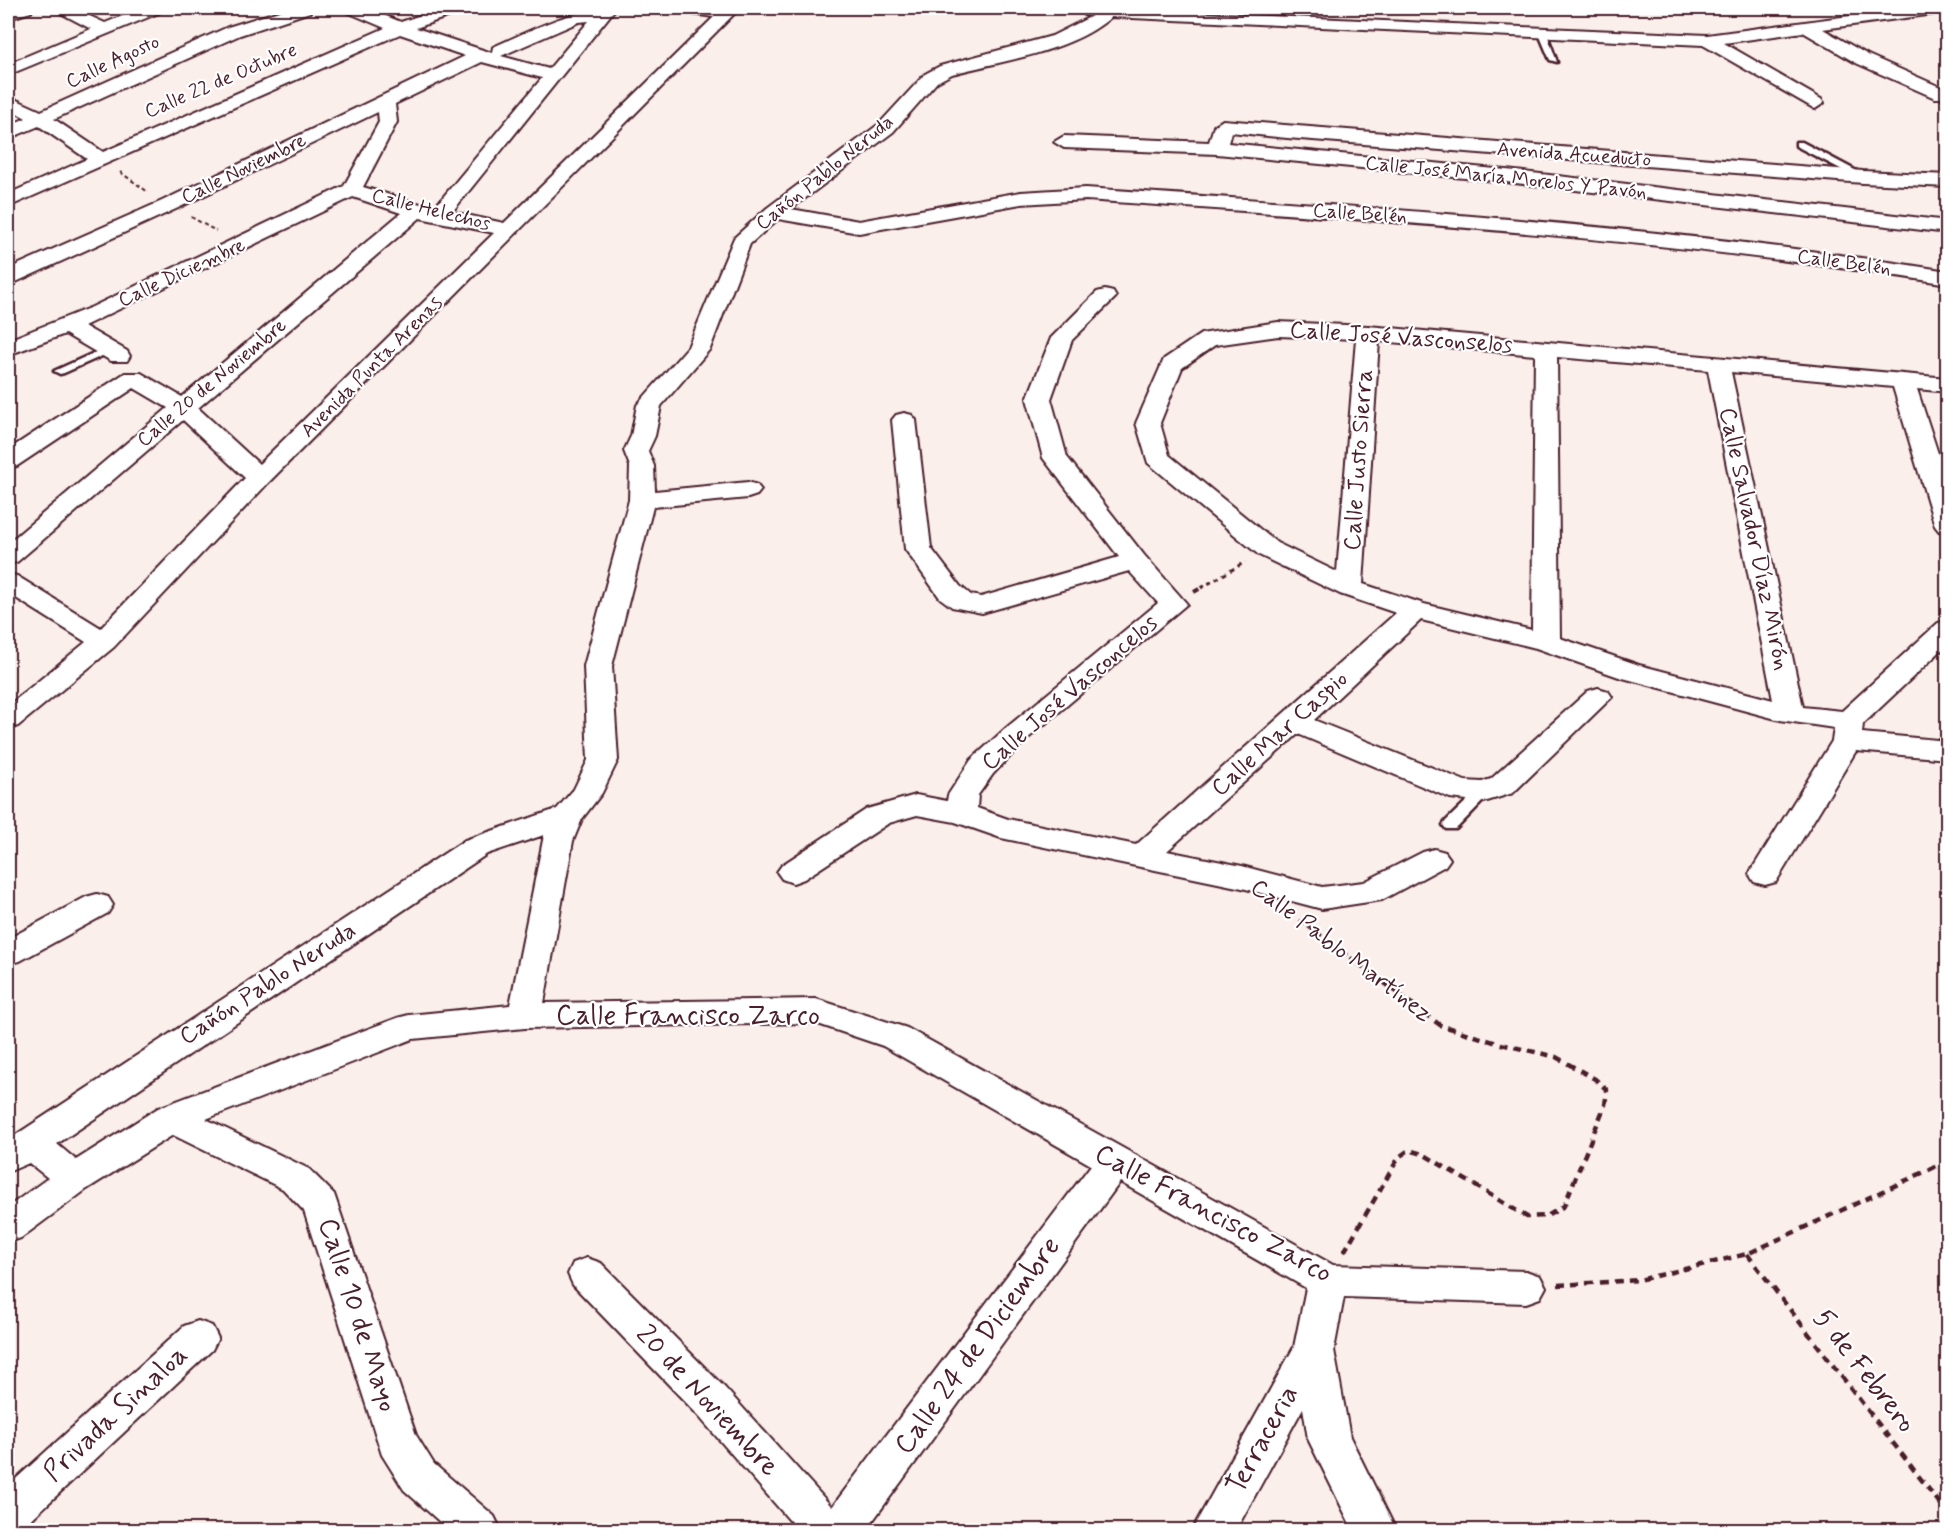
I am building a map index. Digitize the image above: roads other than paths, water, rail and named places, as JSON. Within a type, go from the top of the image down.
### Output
[{"type":"street","points":[[8,14],[25,8]]},
{"type":"street","points":[[60,8],[103,28]]},
{"type":"street","points":[[8,70],[155,8]]},
{"type":"street","name":"Calle Agosto","points":[[8,134],[234,31],[304,8]]},
{"type":"street","points":[[353,8],[398,29],[478,57],[553,75]]},
{"type":"street","name":"Calle 22 de Octubre","points":[[8,201],[99,158],[398,29],[455,8]]},
{"type":"street","points":[[683,8],[729,10]]},
{"type":"street","points":[[1070,15],[1082,11],[1110,9],[1543,34],[1707,40],[1942,8]]},
{"type":"street","name":"Cañón Pablo Neruda","points":[[525,1016],[556,841],[568,816],[587,793],[603,760],[598,666],[642,500],[642,466],[636,451],[643,436],[649,405],[699,349],[741,242],[774,212],[886,128],[931,78],[946,70],[1066,37],[1088,26],[1110,9]]},
{"type":"street","points":[[499,51],[575,18],[605,10]]},
{"type":"street","name":"Calle 20 de Noviembre","points":[[8,556],[183,406],[428,213],[553,75],[605,10]]},
{"type":"street","name":"Avenida Punta Arenas","points":[[8,720],[104,641],[259,478],[729,10]]},
{"type":"street","points":[[1807,27],[1862,59],[1941,94]]},
{"type":"street","points":[[1707,40],[1815,103]]},
{"type":"street","name":"Calle Noviembre","points":[[11,272],[478,57]]},
{"type":"street","points":[[352,190],[388,122],[386,100]]},
{"type":"street","points":[[8,101],[41,119],[99,158]]},
{"type":"street","name":"Avenida Acueducto","points":[[1217,148],[1223,126],[1240,126],[1287,132],[1863,177],[1947,181]]},
{"type":"street","name":"Calle José María Morelos Y Pavón","points":[[1064,142],[1217,148],[1506,176],[1947,227]]},
{"type":"street","name":"Calle Helechos","points":[[352,190],[428,213],[510,230]]},
{"type":"street","name":"Calle Diciembre","points":[[8,348],[110,307],[352,190]]},
{"type":"street","name":"Calle Belén","points":[[774,212],[859,227],[1021,198],[1086,194],[1614,234],[1716,244],[1947,278]]},
{"type":"street","points":[[904,420],[918,549],[950,592],[962,601],[982,605],[1135,561],[1055,458],[1039,399],[1062,338],[1105,297]]},
{"type":"street","points":[[66,325],[113,353]]},
{"type":"street","name":"Calle José Vasconselos","points":[[1947,385],[1368,333],[1278,329],[1209,339],[1172,364],[1148,423],[1157,458],[1268,549],[1349,588],[1415,610],[1546,642],[1629,671],[1848,731],[1947,750]]},
{"type":"street","name":"Calle Justo Sierra","points":[[1349,588],[1368,333]]},
{"type":"street","points":[[1546,349],[1546,642]]},
{"type":"street","name":"Calle Salvador Díaz Mirón","points":[[1718,363],[1790,714]]},
{"type":"street","points":[[8,461],[133,378],[183,406],[259,478]]},
{"type":"street","points":[[1903,382],[1947,526]]},
{"type":"street","points":[[642,500],[748,490]]},
{"type":"street","name":"Calle José Vasconcelos","points":[[961,813],[963,795],[982,767],[1016,734],[1173,604],[1135,561]]},
{"type":"street","points":[[8,582],[104,641]]},
{"type":"street","name":"Calle Mar Caspio","points":[[1143,856],[1294,722],[1415,610]]},
{"type":"street","points":[[1765,874],[1848,731],[1947,629]]},
{"type":"street","points":[[1294,722],[1461,791],[1484,792],[1502,786],[1598,696]]},
{"type":"street","points":[[793,872],[878,816],[916,805],[961,813]]},
{"type":"street","name":"Calle Pablo Martínez","points":[[961,813],[1001,828],[1242,877],[1322,898],[1371,892],[1434,859]]},
{"type":"street","name":"Cañón Pablo Neruda","points":[[74,1179],[18,1150],[476,847],[568,816]]},
{"type":"street","points":[[8,953],[97,905]]},
{"type":"street","name":"Calle Francisco Zarco","points":[[525,1016],[816,1011],[895,1037],[1327,1281],[1526,1287]]},
{"type":"street","points":[[8,1227],[74,1179],[171,1118],[409,1028],[525,1016]]},
{"type":"street","name":"Calle 10 de Mayo","points":[[171,1118],[296,1179],[321,1204],[397,1442],[419,1477],[479,1530]]},
{"type":"street","name":"Calle 24 de Diciembre","points":[[841,1530],[1114,1162]]},
{"type":"street","name":"20 de Noviembre","points":[[587,1274],[710,1400],[825,1530]]},
{"type":"street","points":[[1327,1281],[1314,1350],[1329,1439],[1374,1530]]},
{"type":"street","name":"Privada Sinaloa","points":[[8,1513],[198,1338]]},
{"type":"street","name":"Terraceria","points":[[1213,1530],[1314,1350]]},
{"type":"lane","points":[[1543,34],[1554,60]]},
{"type":"lane","points":[[1799,144],[1863,177]]},
{"type":"lane","points":[[60,371],[113,353]]},
{"type":"lane","points":[[1450,825],[1484,792]]}]
